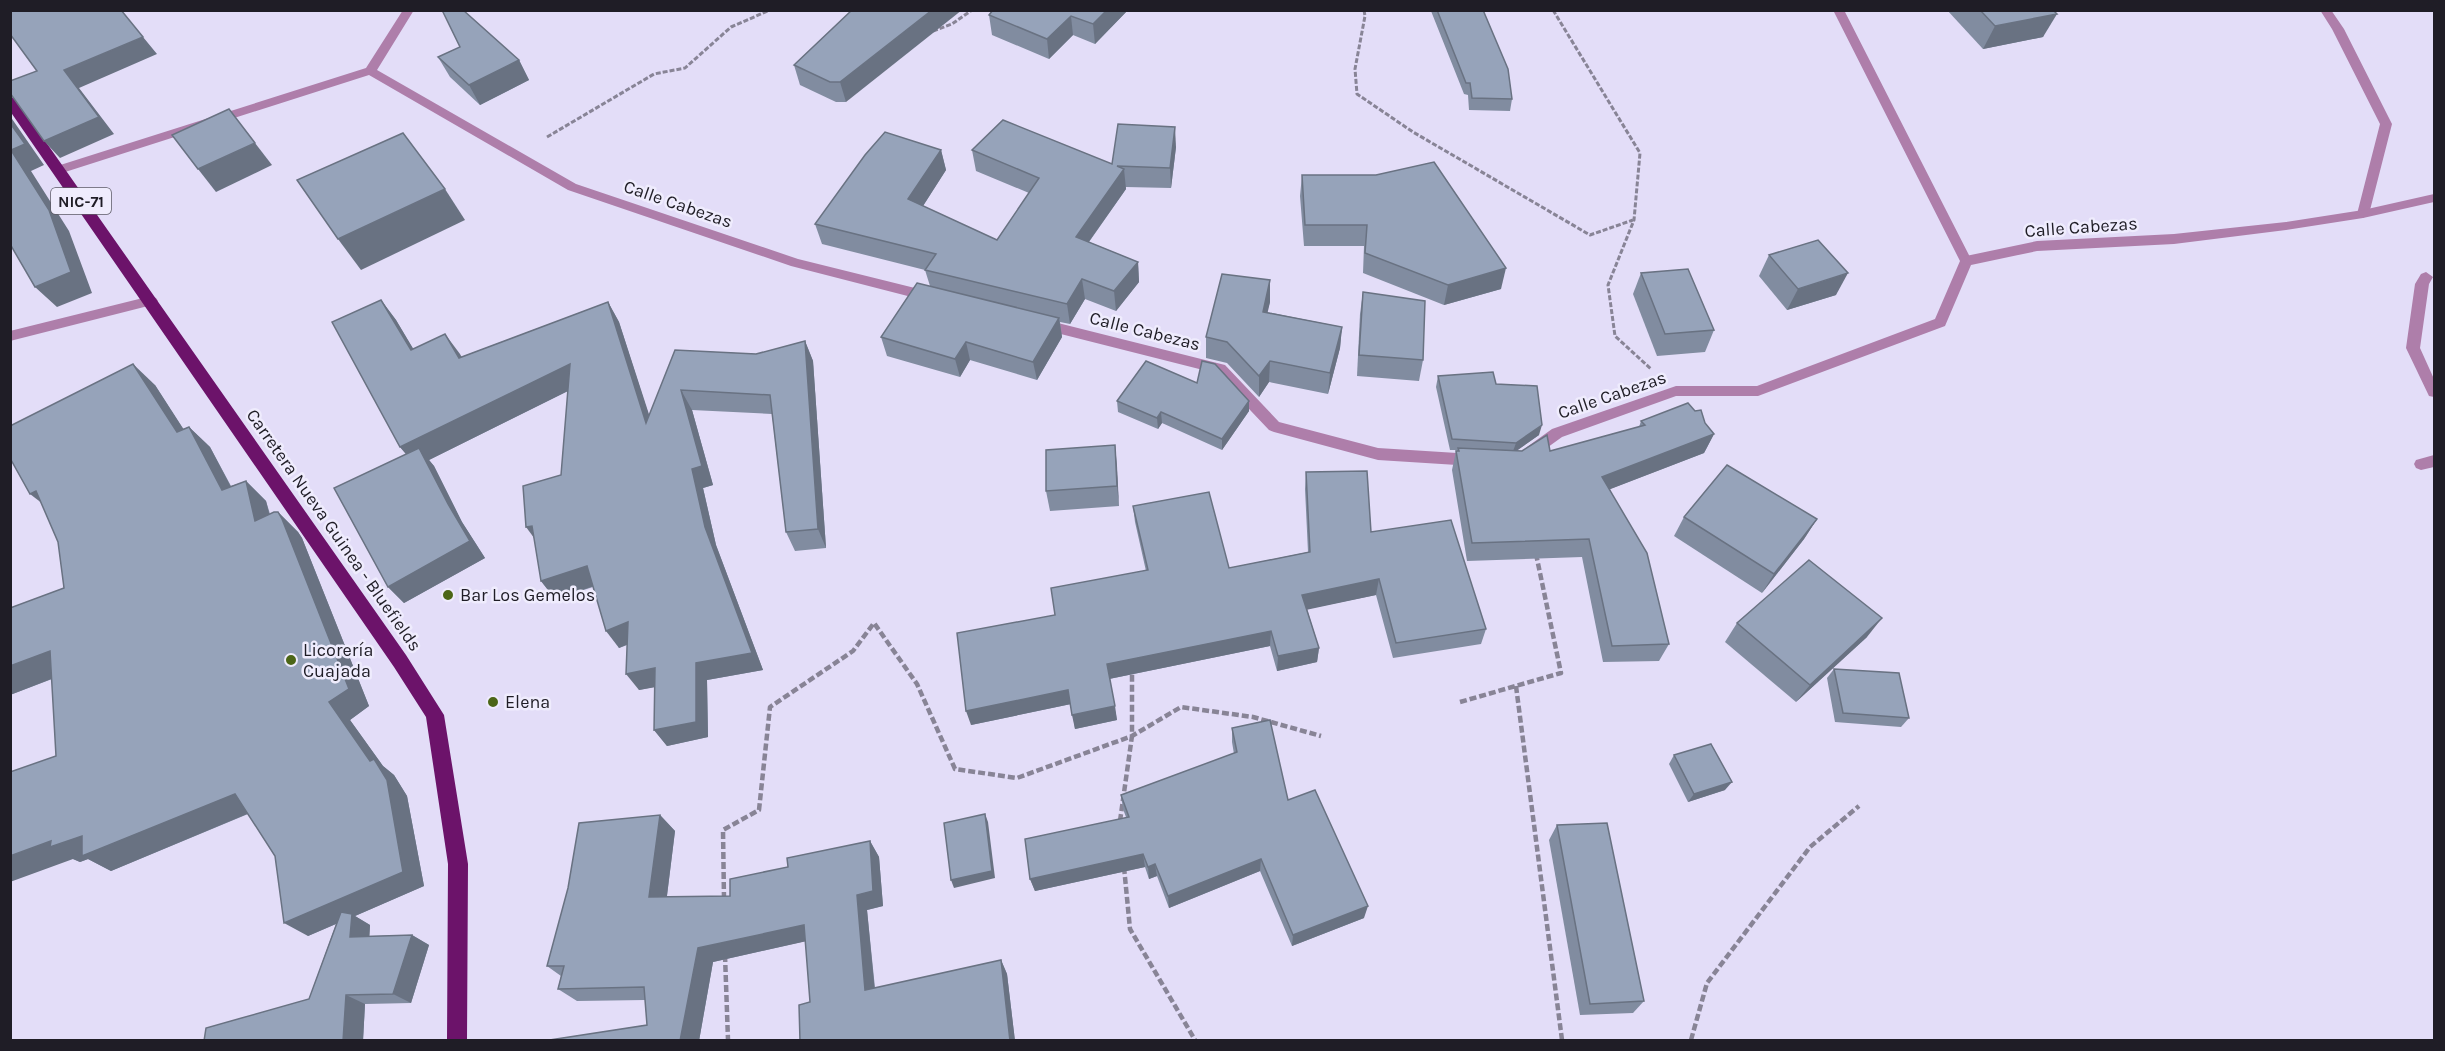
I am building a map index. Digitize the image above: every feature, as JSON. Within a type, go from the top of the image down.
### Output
[{"type":"highway","name":"Carretera Nueva Guinea - Bluefields","points":[[10,101],[151,301],[435,714],[458,864],[457,1041]]},
{"type":"street","points":[[58,170],[370,71],[409,10]]},
{"type":"street","points":[[1838,10],[1966,261]]},
{"type":"street","points":[[2325,10],[2338,29],[2386,124],[2363,214]]},
{"type":"street","name":"Calle Cabezas","points":[[370,71],[572,187],[773,256],[942,300]]},
{"type":"street","name":"Calle Cabezas","points":[[1524,456],[1557,433],[1676,391],[1758,391],[1940,322],[1966,261],[2037,246],[2174,239],[2286,226],[2363,214],[2434,198]]},
{"type":"street","points":[[2426,277],[2422,284],[2413,348],[2434,392]]},
{"type":"street","points":[[10,336],[151,301]]},
{"type":"street","name":"Calle Cabezas","points":[[1023,320],[1220,369],[1274,426],[1378,454],[1482,460]]},
{"type":"path","points":[[515,156],[654,74],[685,68],[731,27],[770,10]]},
{"type":"path","points":[[932,32],[952,24],[972,10]]},
{"type":"path","points":[[1364,10],[1365,16],[1355,69],[1357,94],[1413,132],[1590,235],[1634,220]]},
{"type":"path","points":[[1553,10],[1640,153],[1634,220],[1608,285],[1615,336],[1676,391]]},
{"type":"path","points":[[1460,702],[1561,674],[1534,544]]},
{"type":"path","points":[[724,901],[723,830],[759,810],[770,707],[853,651],[874,623],[917,684],[955,769],[1017,778],[1132,736],[1180,707],[1253,717],[1322,736]]},
{"type":"path","points":[[344,679],[400,661]]},
{"type":"path","points":[[1119,826],[1132,736],[1132,666]]},
{"type":"path","points":[[1516,686],[1562,1041]]},
{"type":"path","points":[[1691,1041],[1707,983],[1810,847],[1859,806]]},
{"type":"path","points":[[1123,860],[1130,929],[1194,1041]]},
{"type":"path","points":[[725,949],[728,1041]]},
{"type":"building","points":[[10,10],[121,10],[143,37],[64,70],[99,117],[44,141],[10,93],[10,81],[37,71],[10,34]]},
{"type":"building","points":[[442,10],[463,10],[519,60],[469,85],[438,57],[460,47]]},
{"type":"building","points":[[852,10],[932,10],[840,82],[830,82],[794,65]]},
{"type":"building","points":[[993,10],[1107,10],[1093,24],[1071,16],[1047,39],[989,15]]},
{"type":"building","points":[[1437,10],[1483,10],[1508,69],[1512,99],[1472,98],[1470,83],[1466,83]]},
{"type":"building","points":[[1980,10],[2053,10],[2057,14],[1995,26]]},
{"type":"building","points":[[229,109],[255,143],[198,169],[172,135]]},
{"type":"building","points":[[1003,120],[1112,164],[1118,124],[1175,127],[1170,168],[1117,166],[1124,169],[1076,237],[1138,262],[1114,291],[1082,279],[1067,304],[925,270],[936,254],[815,224],[865,155],[885,132],[941,150],[908,199],[997,240],[1039,178],[972,150]]},
{"type":"building","points":[[10,123],[25,144],[11,150],[49,210],[71,272],[35,287],[10,244]]},
{"type":"building","points":[[403,133],[445,189],[338,239],[297,180]]},
{"type":"building","points":[[1434,162],[1506,268],[1448,285],[1365,253],[1367,225],[1305,225],[1302,175],[1376,175]]},
{"type":"building","points":[[1818,240],[1848,273],[1798,289],[1769,255]]},
{"type":"building","points":[[1688,269],[1714,330],[1665,334],[1641,273]]},
{"type":"building","points":[[1222,274],[1270,280],[1263,312],[1342,327],[1330,373],[1270,361],[1259,376],[1227,342],[1206,337]]},
{"type":"building","points":[[917,283],[1059,318],[1033,362],[966,342],[955,359],[881,337]]},
{"type":"building","points":[[1363,292],[1425,301],[1423,360],[1359,355]]},
{"type":"building","points":[[381,300],[411,350],[445,334],[459,358],[608,302],[646,423],[675,350],[756,354],[805,341],[818,529],[786,532],[770,395],[681,390],[702,466],[692,469],[705,527],[752,653],[696,663],[696,722],[654,730],[655,668],[626,674],[628,622],[606,631],[587,566],[541,581],[532,526],[526,527],[523,486],[561,475],[570,364],[400,447],[332,322]]},
{"type":"building","points":[[1146,361],[1197,383],[1202,361],[1215,364],[1249,401],[1222,439],[1161,412],[1157,418],[1117,401]]},
{"type":"building","points":[[133,364],[177,432],[189,427],[222,490],[246,481],[255,521],[278,512],[349,689],[329,702],[370,761],[374,759],[387,780],[403,872],[284,923],[275,856],[235,794],[82,856],[82,836],[50,847],[51,841],[10,856],[10,772],[56,756],[50,651],[10,666],[10,608],[64,588],[58,542],[36,491],[30,494],[10,458],[10,426]]},
{"type":"building","points":[[1493,372],[1496,384],[1537,386],[1542,425],[1516,443],[1452,439],[1438,376]]},
{"type":"building","points":[[1688,403],[1695,411],[1701,410],[1705,423],[1714,434],[1602,477],[1647,553],[1669,644],[1612,646],[1589,539],[1472,543],[1456,451],[1459,451],[1458,448],[1522,451],[1547,435],[1550,451],[1645,425],[1641,421]]},
{"type":"building","points":[[1115,445],[1117,486],[1046,491],[1046,450]]},
{"type":"building","points":[[419,448],[470,541],[388,587],[334,488]]},
{"type":"building","points":[[1727,465],[1817,519],[1774,574],[1684,517]]},
{"type":"building","points":[[1367,471],[1371,532],[1451,520],[1486,629],[1396,643],[1379,579],[1302,595],[1319,648],[1278,656],[1271,631],[1107,664],[1115,706],[1072,715],[1068,690],[966,711],[957,633],[1055,615],[1051,588],[1148,570],[1133,506],[1209,492],[1229,568],[1310,552],[1306,472]]},
{"type":"building","points":[[1809,560],[1882,618],[1810,685],[1737,623]]},
{"type":"building","points":[[1834,669],[1899,673],[1909,718],[1843,713]]},
{"type":"building","points":[[1270,720],[1288,800],[1315,790],[1368,906],[1293,935],[1261,859],[1168,896],[1155,864],[1148,867],[1143,854],[1030,879],[1025,839],[1129,817],[1121,795],[1237,752],[1232,728]]},
{"type":"building","points":[[1711,744],[1732,782],[1694,794],[1674,755]]},
{"type":"building","points":[[985,814],[992,871],[951,880],[944,823]]},
{"type":"building","points":[[660,815],[649,897],[730,896],[730,879],[788,867],[787,858],[870,841],[873,891],[857,895],[865,990],[1001,960],[1010,1041],[800,1041],[799,1005],[810,1002],[804,925],[698,948],[680,1041],[543,1041],[647,1025],[644,987],[558,989],[564,966],[547,966],[568,888],[579,823]]},
{"type":"building","points":[[1607,823],[1644,1001],[1590,1004],[1557,825]]},
{"type":"building","points":[[341,912],[352,914],[350,937],[412,935],[393,994],[346,995],[343,1041],[204,1041],[206,1028],[309,999]]},
{"type":"place","name":"Bar Los Gemelos","points":[[448,595]]},
{"type":"place","name":"Licorería Cuajada","points":[[291,660]]},
{"type":"place","name":"Elena","points":[[493,702]]}]
